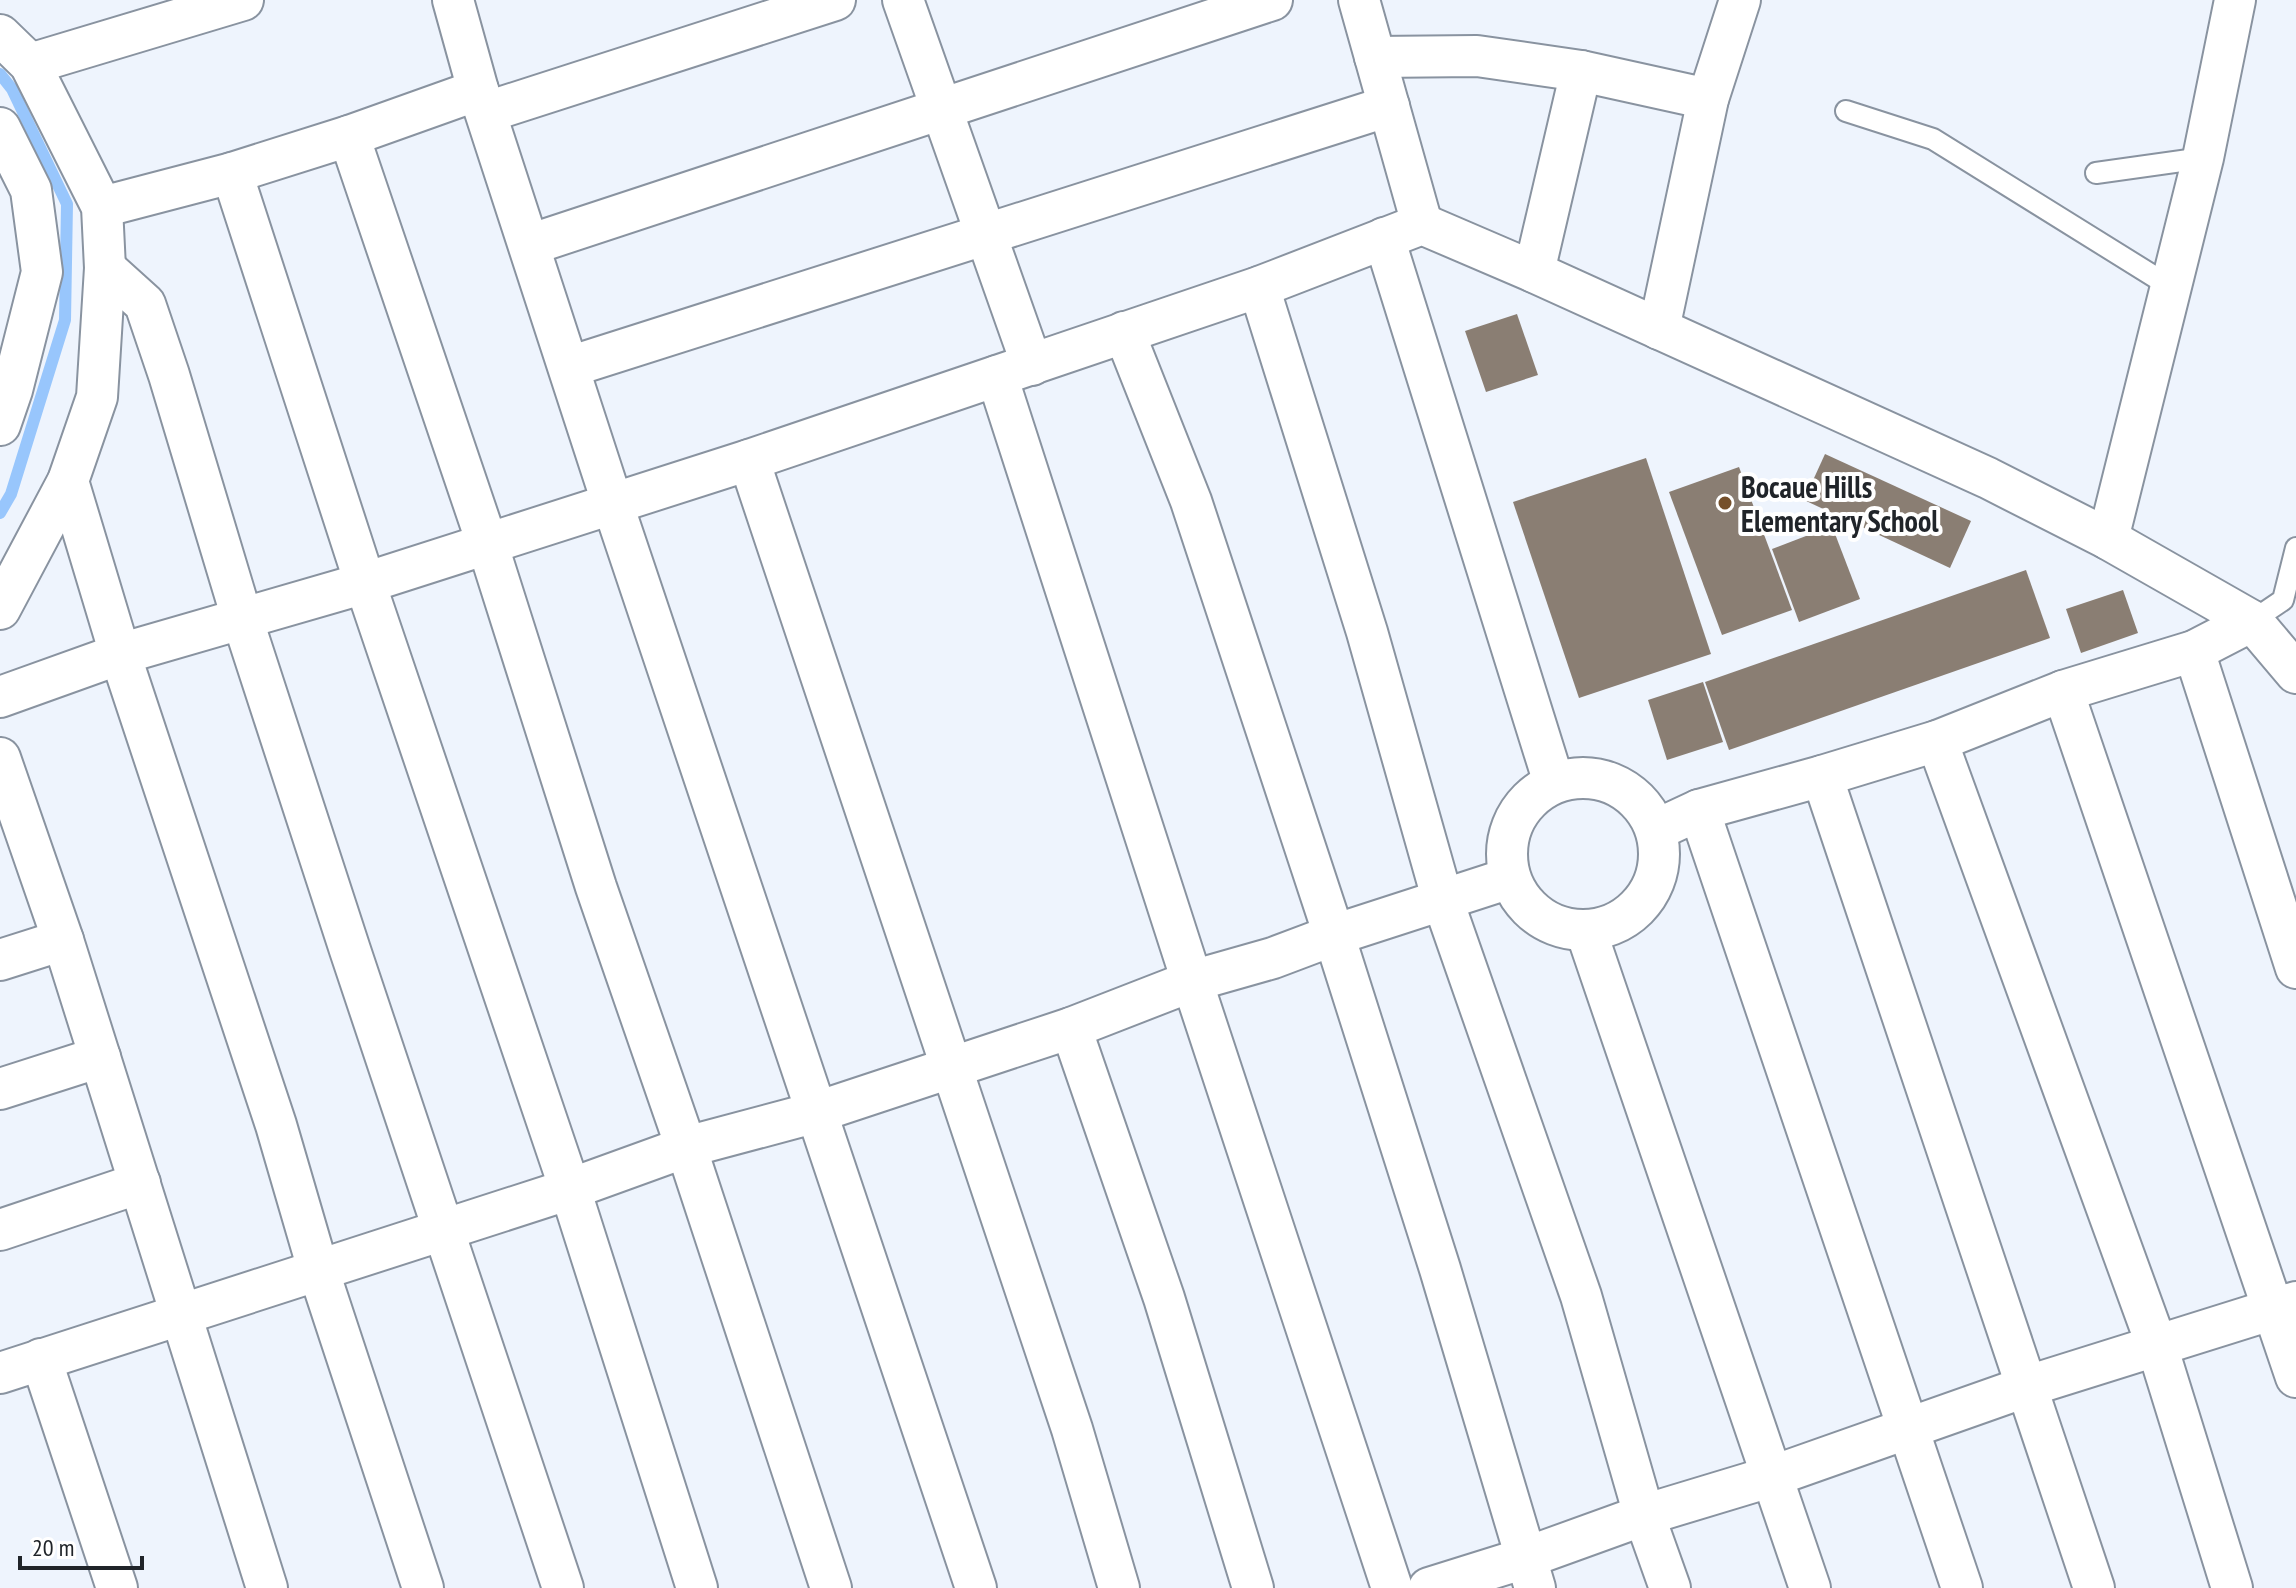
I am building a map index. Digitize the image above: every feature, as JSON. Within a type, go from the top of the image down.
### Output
[{"type":"street","points":[[30,64],[243,0]]},
{"type":"street","points":[[453,0],[613,505],[976,1588]]},
{"type":"street","points":[[102,207],[232,173],[349,136],[483,101],[835,0]]},
{"type":"street","points":[[903,0],[984,235],[1014,371],[1192,981],[1392,1588]]},
{"type":"street","points":[[529,245],[1272,0]]},
{"type":"street","points":[[1359,0],[1422,224]]},
{"type":"street","points":[[1659,329],[1708,99],[1740,0]]},
{"type":"street","points":[[2108,539],[2203,158],[2235,0]]},
{"type":"street","points":[[0,35],[30,64],[102,207],[105,268],[97,397],[68,481],[0,609]]},
{"type":"street","points":[[1375,57],[1477,56],[1581,71],[1708,99]]},
{"type":"street","points":[[1534,272],[1581,71]]},
{"type":"street","points":[[569,367],[1389,106]]},
{"type":"street","points":[[0,128],[31,190],[42,272],[0,425]]},
{"type":"street","points":[[349,136],[487,543],[596,887],[686,1147],[831,1588]]},
{"type":"street","points":[[232,173],[365,583],[570,1189],[697,1588]]},
{"type":"street","points":[[0,697],[120,654],[365,583],[749,460],[1259,287],[1422,224],[1988,478],[2108,539],[2252,621],[2296,673]]},
{"type":"street","points":[[1384,238],[1554,783]]},
{"type":"street","points":[[105,268],[145,304],[242,618],[345,935],[563,1588]]},
{"type":"street","points":[[1259,287],[1367,632],[1443,901],[1581,1296],[1644,1515],[1670,1588]]},
{"type":"street","points":[[1124,332],[1191,501],[1334,935],[1440,1269],[1530,1573]]},
{"type":"street","points":[[749,460],[1072,1429],[1119,1588]]},
{"type":"street","points":[[68,481],[120,654],[276,1125],[318,1269],[423,1588]]},
{"type":"street","points":[[1656,830],[1699,810],[1937,741],[2063,691],[2194,651],[2252,621]]},
{"type":"street","points":[[2194,651],[2296,968]]},
{"type":"street","points":[[2063,691],[2284,1306],[2296,1377]]},
{"type":"street","points":[[1937,741],[2157,1346],[2232,1588]]},
{"type":"street","points":[[0,758],[63,940],[267,1588]]},
{"type":"street","points":[[1822,776],[2094,1588]]},
{"type":"street","points":[[1585,778],[1615,785],[1640,803],[1656,830],[1659,865],[1646,897],[1620,921],[1586,931],[1562,927],[1539,917],[1521,900],[1510,878],[1506,849],[1513,821],[1530,799],[1554,783],[1585,778]]},
{"type":"street","points":[[1699,810],[1962,1588]]},
{"type":"street","points":[[0,1373],[570,1189],[686,1147],[817,1112],[1071,1028],[1192,981],[1273,958],[1510,878]]},
{"type":"street","points":[[1586,931],[1810,1588]]},
{"type":"street","points":[[0,960],[63,940]]},
{"type":"street","points":[[1071,1028],[1164,1298],[1253,1588]]},
{"type":"street","points":[[0,1089],[100,1057]]},
{"type":"street","points":[[0,1230],[140,1183]]},
{"type":"street","points":[[1429,1588],[1530,1573],[1644,1515],[1773,1476],[2028,1386],[2284,1306]]},
{"type":"street","points":[[41,1359],[117,1588]]},
{"type":"lane","points":[[1846,111],[1933,139],[2171,287]]},
{"type":"lane","points":[[2096,173],[2203,158]]},
{"type":"lane","points":[[2252,621],[2283,600],[2296,548]]},
{"type":"building","points":[[1517,314],[1538,375],[1486,392],[1465,331]]},
{"type":"building","points":[[1825,454],[1971,521],[1950,568],[1804,500]]},
{"type":"building","points":[[1646,458],[1711,654],[1579,698],[1513,502]]},
{"type":"building","points":[[1739,467],[1792,610],[1722,635],[1669,492]]},
{"type":"building","points":[[1832,526],[1860,599],[1799,622],[1772,549]]},
{"type":"building","points":[[2026,570],[2050,638],[1729,750],[1705,682]]},
{"type":"building","points":[[2123,590],[2138,633],[2081,653],[2066,609]]},
{"type":"building","points":[[1703,682],[1723,742],[1667,760],[1648,700]]},
{"type":"waterway","points":[[0,74],[12,89],[67,204],[65,320],[11,494],[0,513]]},
{"type":"place","name":"Bocaue Hills Elementary School","points":[[1725,503]]}]
